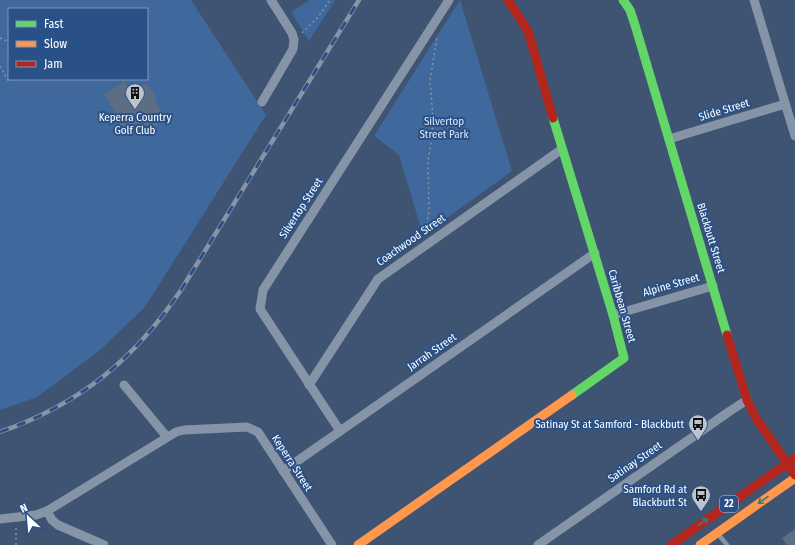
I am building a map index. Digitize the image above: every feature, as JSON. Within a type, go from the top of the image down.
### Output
[{"type":"street","points":[[262,102],[293,49],[294,40],[292,33],[270,0]]},
{"type":"street","name":"Silvertop Street","points":[[340,431],[260,309],[263,290],[449,0]]},
{"type":"street","name":"Caribbean Street","points":[[358,545],[624,358],[595,253],[562,149],[528,31],[508,0]]},
{"type":"street","name":"Blackbutt Street","points":[[623,0],[630,10],[635,24],[747,400],[756,418],[795,475]]},
{"type":"street","points":[[754,0],[795,136]]},
{"type":"street","name":"Slide Street","points":[[669,139],[785,104]]},
{"type":"street","name":"Coachwood Street","points":[[309,385],[378,279],[562,149]]},
{"type":"street","name":"Jarrah Street","points":[[283,471],[595,253]]},
{"type":"street","name":"Alpine Street","points":[[613,315],[713,286]]},
{"type":"street","points":[[124,385],[167,438]]},
{"type":"street","name":"Satinay Street","points":[[538,545],[723,415],[747,400]]},
{"type":"street","name":"Keperra Street","points":[[0,519],[36,515],[47,510],[176,432],[184,430],[247,427],[258,432],[332,545]]},
{"type":"street","name":"22","points":[[671,545],[795,458]]},
{"type":"street","name":"22","points":[[700,545],[795,478]]},
{"type":"street","points":[[47,510],[52,520],[58,525],[104,545]]},
{"type":"lane","points":[[717,533],[727,545]]},
{"type":"path","points":[[294,40],[318,17],[330,0]]},
{"type":"path","points":[[426,244],[425,233],[429,210],[428,161],[432,137],[433,117],[430,81],[438,34]]},
{"type":"path","points":[[0,66],[9,82]]},
{"type":"green space","points":[[0,0],[191,0],[266,115],[145,307],[100,350],[37,397],[0,410]]},
{"type":"green space","points":[[310,0],[335,0],[309,41],[291,12]]},
{"type":"green space","name":"Silvertop Street Park","points":[[460,0],[512,171],[423,235],[399,155],[374,136]]},
{"type":"building","name":"Keperra Country Golf Club","points":[[124,81],[132,92],[146,83],[157,98],[154,100],[167,117],[139,138],[129,124],[123,129],[114,118],[118,115],[104,95]]},
{"type":"building","points":[[795,529],[795,545],[787,545],[782,538]]},
{"type":"railway","points":[[0,432],[29,421],[80,393],[103,377],[144,338],[181,290],[359,0]]},
{"type":"traffic: fast","points":[[623,0],[630,10],[635,25],[727,335]]},
{"type":"traffic: fast","points":[[553,118],[613,315],[624,358],[572,395]]},
{"type":"traffic: slow","points":[[358,545],[572,395]]},
{"type":"traffic: slow","points":[[700,545],[795,478]]},
{"type":"traffic: jam","points":[[508,0],[528,31],[553,118]]},
{"type":"traffic: jam","points":[[727,335],[747,400],[756,418],[795,475]]},
{"type":"traffic: jam","points":[[671,545],[795,458]]},
{"type":"place","name":"Keperra Country Golf Club","points":[[135,110]]},
{"type":"place","name":"Satinay St at Samford - Blackbutt","points":[[698,441]]},
{"type":"place","name":"Samford Rd at Blackbutt St","points":[[701,512]]}]
